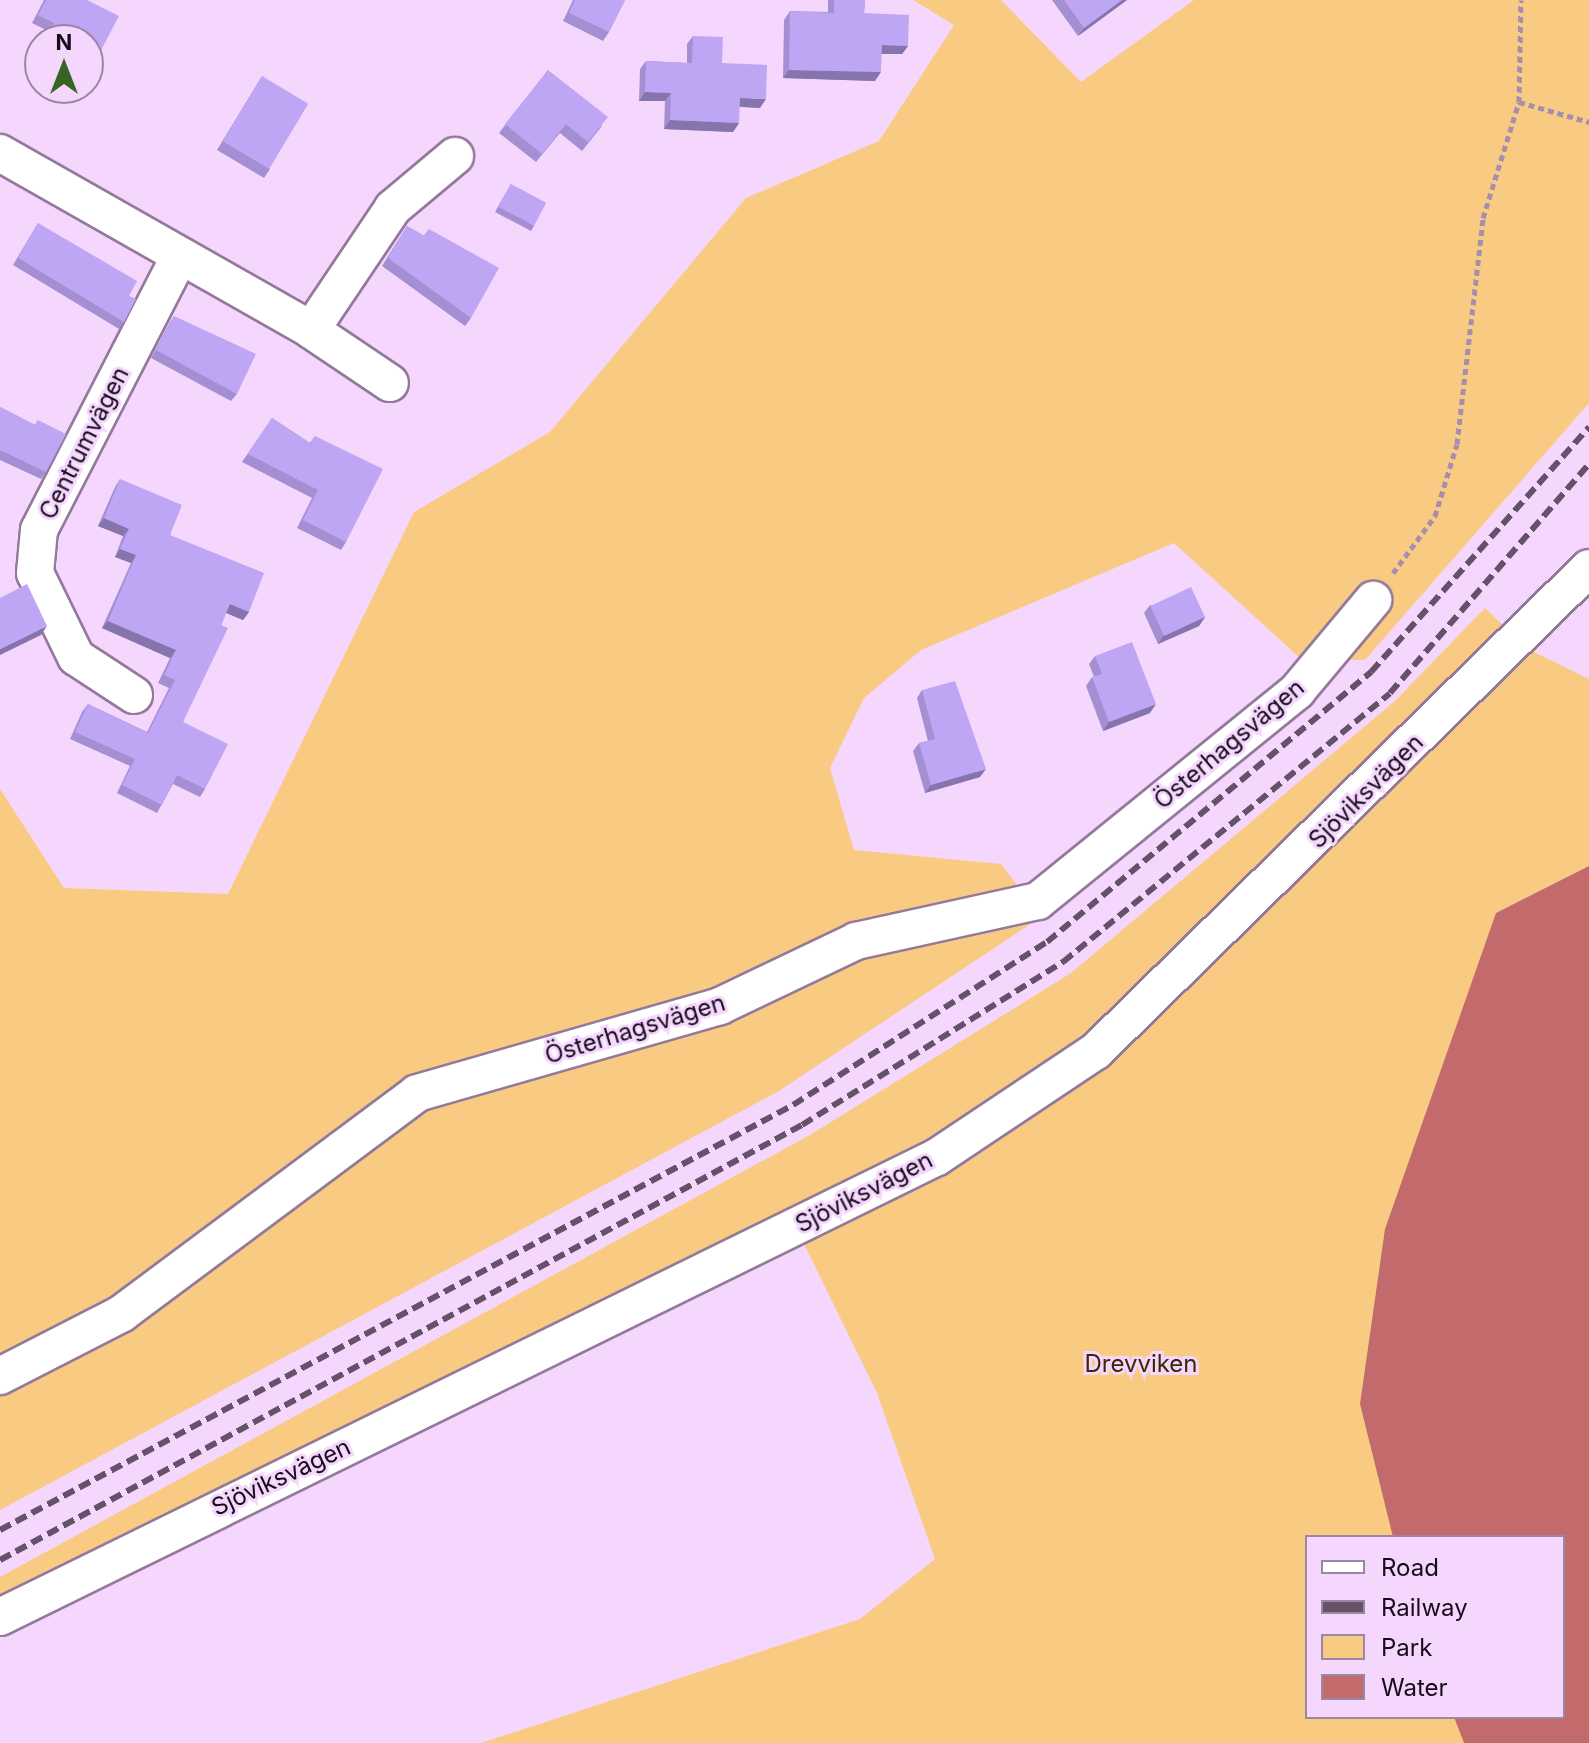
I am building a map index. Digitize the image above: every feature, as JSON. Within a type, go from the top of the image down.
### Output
[{"type":"street","points":[[0,153],[179,258],[311,330],[390,383]]},
{"type":"street","points":[[311,330],[393,208],[455,156]]},
{"type":"street","name":"Centrumvägen","points":[[134,695],[76,657],[35,573],[37,545],[179,258]]},
{"type":"street","name":"Sjöviksvägen","points":[[0,1617],[950,1148],[1096,1051],[1589,568]]},
{"type":"street","name":"Österhagsvägen","points":[[0,1376],[121,1314],[417,1093],[720,1006],[856,941],[1038,901],[1297,691],[1373,600]]},
{"type":"path","points":[[1373,600],[1435,516],[1457,444],[1483,218],[1519,102],[1521,0]]},
{"type":"path","points":[[1519,102],[1589,122]]},
{"type":"green space","points":[[913,0],[1001,0],[1081,82],[1194,0],[1589,0],[1589,403],[1365,660],[1301,659],[1174,543],[921,650],[864,698],[830,768],[854,850],[1001,864],[1041,917],[779,1091],[0,1510],[0,789],[64,888],[228,894],[414,512],[550,432],[746,198],[879,141],[954,25]]},
{"type":"green space","points":[[1485,608],[1511,633],[1093,1042],[931,1148],[0,1608],[0,1577],[810,1135],[1071,973],[1395,701]]},
{"type":"green space","name":"Drevviken","points":[[1526,648],[1589,679],[1589,866],[1496,913],[1589,1192],[1589,1743],[481,1743],[860,1619],[935,1559],[877,1393],[804,1244],[947,1167]]},
{"type":"water","points":[[1589,866],[1589,1743],[1464,1743],[1455,1719],[1565,1719],[1565,1535],[1393,1535],[1360,1404],[1385,1229],[1496,913]]},
{"type":"building","points":[[46,0],[87,0],[119,16],[104,45],[104,24],[53,24],[38,15]]},
{"type":"building","points":[[575,0],[625,0],[609,32],[569,13]]},
{"type":"building","points":[[834,0],[865,0],[864,13],[909,15],[908,46],[882,45],[881,72],[789,70],[790,11],[834,13]]},
{"type":"building","points":[[1064,0],[1122,0],[1084,28]]},
{"type":"building","points":[[693,36],[723,37],[722,63],[767,65],[766,99],[740,98],[739,123],[670,120],[671,93],[645,92],[646,61],[692,63]]},
{"type":"building","points":[[548,70],[608,117],[588,142],[566,124],[542,154],[505,124]]},
{"type":"building","points":[[262,76],[308,104],[269,169],[223,141]]},
{"type":"building","points":[[511,184],[546,203],[534,226],[499,207]]},
{"type":"building","points":[[38,223],[137,281],[129,296],[136,299],[124,322],[18,258]]},
{"type":"building","points":[[407,226],[425,236],[429,229],[499,268],[471,318],[388,258]]},
{"type":"building","points":[[174,316],[256,354],[237,394],[156,350]]},
{"type":"building","points":[[0,407],[35,425],[38,420],[66,434],[46,472],[0,450]]},
{"type":"building","points":[[272,418],[311,444],[315,436],[383,469],[346,542],[303,520],[318,490],[248,454]]},
{"type":"building","points":[[120,479],[182,505],[170,535],[264,573],[249,612],[230,604],[221,625],[228,628],[183,722],[228,744],[205,789],[177,775],[162,805],[122,785],[135,759],[75,732],[88,704],[148,733],[175,680],[164,675],[176,650],[108,621],[136,555],[120,549],[129,529],[104,518]]},
{"type":"building","points":[[27,584],[47,626],[0,649],[0,598]]},
{"type":"building","points":[[1191,587],[1205,617],[1164,636],[1150,606]]},
{"type":"building","points":[[1132,642],[1156,704],[1109,722],[1092,677],[1102,674],[1095,656]]},
{"type":"building","points":[[955,681],[986,769],[931,785],[919,743],[935,739],[922,690]]},
{"type":"railway","points":[[0,1530],[793,1105],[1047,942],[1371,672],[1589,427]]},
{"type":"railway","points":[[0,1560],[802,1125],[1063,962],[1390,693],[1589,464]]}]
